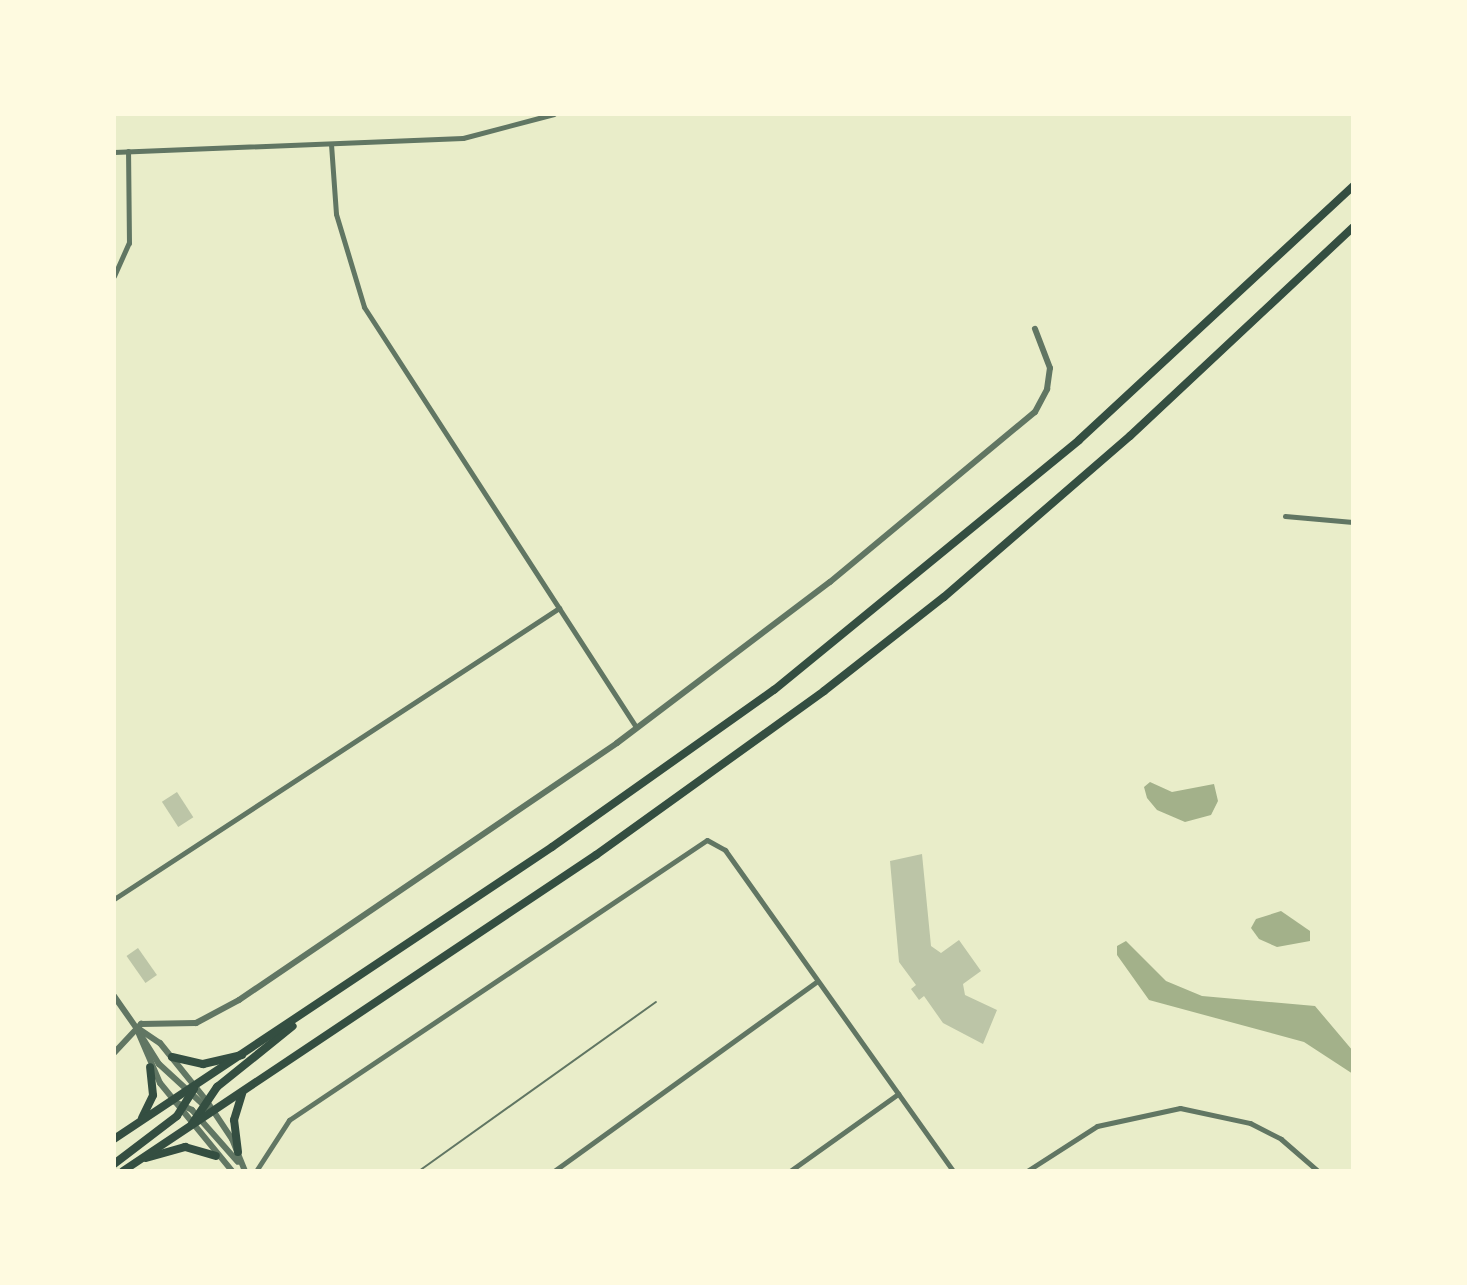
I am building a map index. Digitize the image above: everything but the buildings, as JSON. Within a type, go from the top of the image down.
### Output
[{"type":"main road","points":[[114,1164],[186,1101],[195,1086],[700,744],[879,608],[1079,440],[1353,186]]},
{"type":"main road","points":[[199,1117],[242,1093],[675,801],[858,665],[1130,436],[1353,227]]},
{"type":"main road","points":[[123,1171],[191,1126],[199,1117],[204,1103],[324,1000]]},
{"type":"main road","points":[[172,1057],[203,1064],[243,1055]]},
{"type":"main road","points":[[139,1123],[153,1095],[150,1067]]},
{"type":"main road","points":[[238,1152],[234,1120],[242,1093]]},
{"type":"main road","points":[[114,1139],[173,1101],[186,1101]]},
{"type":"main road","points":[[141,1159],[188,1147],[216,1156]]},
{"type":"street","points":[[114,152],[463,138],[554,114]]},
{"type":"street","points":[[331,144],[336,214],[364,307],[636,727]]},
{"type":"street","points":[[114,276],[129,243],[128,151]]},
{"type":"street","points":[[114,1053],[136,1027],[193,1024],[215,1015],[636,727],[860,559],[1035,412],[1050,376],[1048,354],[1035,329]]},
{"type":"street","points":[[1285,516],[1353,522]]},
{"type":"street","points":[[114,899],[559,608]]},
{"type":"street","points":[[256,1171],[280,1131],[308,1106],[710,840],[725,850],[953,1171]]},
{"type":"street","points":[[554,1171],[817,981]]},
{"type":"street","points":[[114,996],[186,1101],[243,1171]]},
{"type":"street","points":[[136,1027],[172,1057],[204,1103],[214,1111],[238,1152],[243,1171]]},
{"type":"street","points":[[136,1027],[150,1067],[173,1101],[204,1103]]},
{"type":"street","points":[[790,1171],[898,1094]]},
{"type":"street","points":[[186,1101],[191,1126],[232,1171]]},
{"type":"street","points":[[1027,1171],[1097,1126],[1180,1108],[1250,1123],[1281,1139],[1318,1171]]},
{"type":"lane","points":[[419,1171],[656,1002]]},
{"type":"shaded area","points":[[1150,782],[1172,792],[1214,784],[1218,801],[1211,815],[1185,822],[1157,810],[1147,798],[1144,787]]},
{"type":"shaded area","points":[[1281,911],[1310,931],[1310,941],[1277,947],[1259,939],[1251,928],[1256,919]]},
{"type":"shaded area","points":[[1126,941],[1166,981],[1202,996],[1315,1006],[1353,1051],[1353,1074],[1304,1042],[1149,1000],[1117,955],[1117,946]]}]
